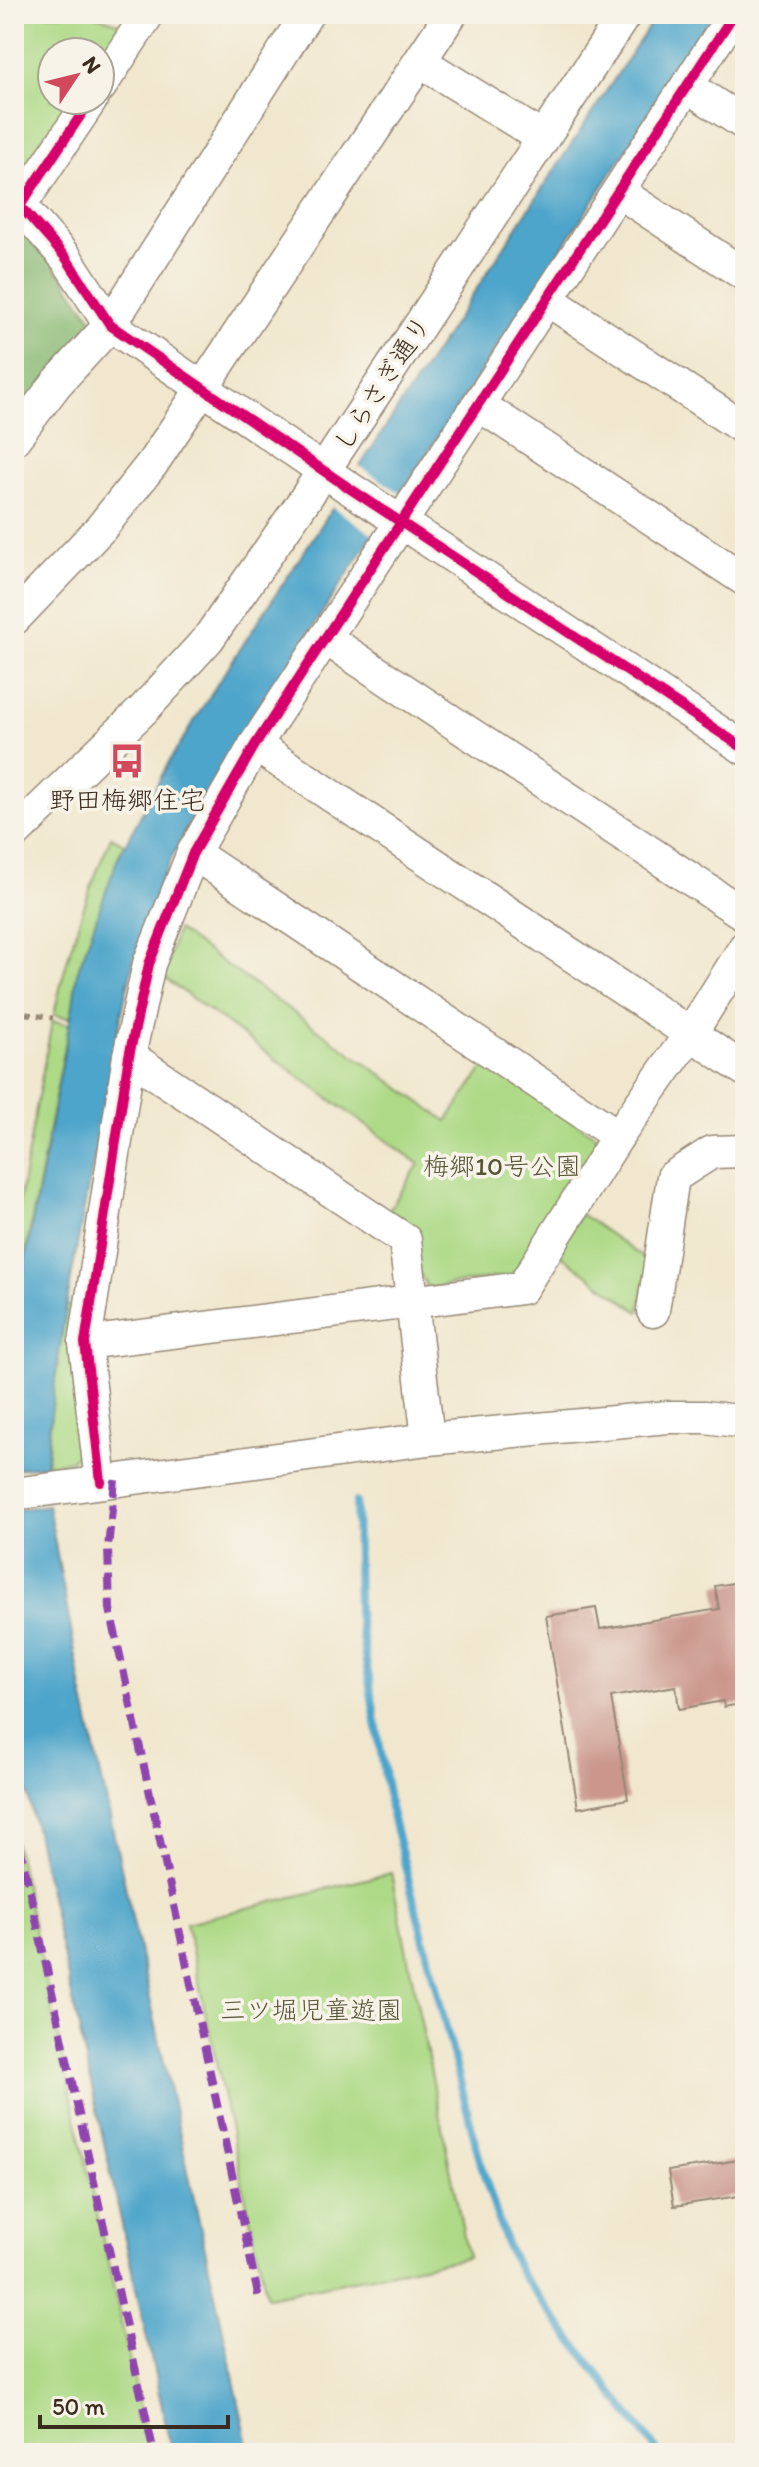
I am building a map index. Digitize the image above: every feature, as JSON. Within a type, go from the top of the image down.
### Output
[{"type":"street","points":[[14,439],[56,384],[110,325],[307,14]]},
{"type":"street","points":[[14,619],[101,528],[152,464],[451,14]]},
{"type":"street","name":"しらさぎ通り","points":[[14,834],[123,731],[208,639],[335,478],[543,138],[625,14]]},
{"type":"street","points":[[101,1482],[85,1343],[129,1056],[149,964],[193,853],[255,745],[325,638],[394,517],[479,405],[734,14]]},
{"type":"street","points":[[116,56],[136,17]]},
{"type":"street","points":[[421,62],[543,138]]},
{"type":"street","points":[[687,86],[745,124]]},
{"type":"street","points":[[80,116],[20,206],[66,258],[110,325],[745,749]]},
{"type":"street","points":[[619,192],[745,275]]},
{"type":"street","points":[[548,300],[745,429]]},
{"type":"street","points":[[479,405],[745,580]]},
{"type":"street","points":[[325,638],[745,915]]},
{"type":"street","points":[[255,745],[745,1070]]},
{"type":"street","points":[[193,853],[618,1136]]},
{"type":"street","points":[[85,1343],[522,1288],[618,1136],[691,1033],[745,947]]},
{"type":"street","points":[[129,1056],[405,1240],[428,1439]]},
{"type":"street","points":[[653,1311],[673,1177],[712,1152],[745,1151]]},
{"type":"street","points":[[14,1494],[428,1439],[668,1417],[745,1422]]},
{"type":"path","points":[[14,1012],[53,1018]]},
{"type":"green space","points":[[19,14],[92,14],[118,23],[121,34],[116,42],[116,36],[36,36],[36,116],[68,116],[14,198],[14,21]]},
{"type":"green space","points":[[14,210],[93,320],[14,422]]},
{"type":"green space","points":[[111,837],[124,844],[70,1018],[54,1015],[78,924]]},
{"type":"green space","name":"梅郷10号公園","points":[[177,930],[447,1121],[486,1064],[596,1136],[598,1147],[513,1275],[428,1288],[386,1214],[419,1164],[163,977]]},
{"type":"green space","points":[[52,1021],[69,1024],[23,1266],[14,1264],[14,1229]]},
{"type":"green space","points":[[581,1214],[649,1262],[639,1312],[556,1252]]},
{"type":"green space","points":[[65,1305],[73,1307],[72,1351],[83,1447],[71,1460],[47,1465],[53,1384]]},
{"type":"green space","points":[[14,1837],[150,2453],[14,2453]]},
{"type":"green space","name":"三ツ堀児童遊園","points":[[391,1873],[468,2257],[267,2297],[186,1923]]},
{"type":"water","points":[[657,14],[716,14],[260,707],[174,852],[152,904],[128,983],[69,1290],[46,1465],[14,1469],[14,1320],[77,973],[117,860],[170,760],[219,681]]},
{"type":"water","points":[[48,1505],[82,1690],[250,2453],[172,2453],[14,1732],[14,1510]]},
{"type":"pier","points":[[359,466],[402,494],[374,535],[332,507]]},
{"type":"building","points":[[745,1581],[745,1703],[724,1707],[723,1701],[679,1709],[676,1686],[611,1697],[628,1799],[578,1808],[546,1616],[596,1608],[600,1629],[719,1609],[715,1586]]},
{"type":"building","points":[[745,2159],[745,2195],[674,2206],[668,2171]]},
{"type":"waterway","points":[[356,1502],[358,1613],[390,1807],[482,2168],[506,2244],[521,2274],[659,2453]]},
{"type":"marked path","points":[[115,1480],[108,1548],[110,1609],[259,2299]]},
{"type":"marked path","points":[[14,1820],[154,2453]]},
{"type":"cycle path","points":[[101,1482],[85,1343],[129,1056],[149,964],[193,853],[255,745],[734,14]]},
{"type":"cycle path","points":[[80,116],[20,206],[66,258],[110,325],[346,486],[745,749]]},
{"type":"place","name":"野田梅郷住宅","points":[[127,761]]}]
